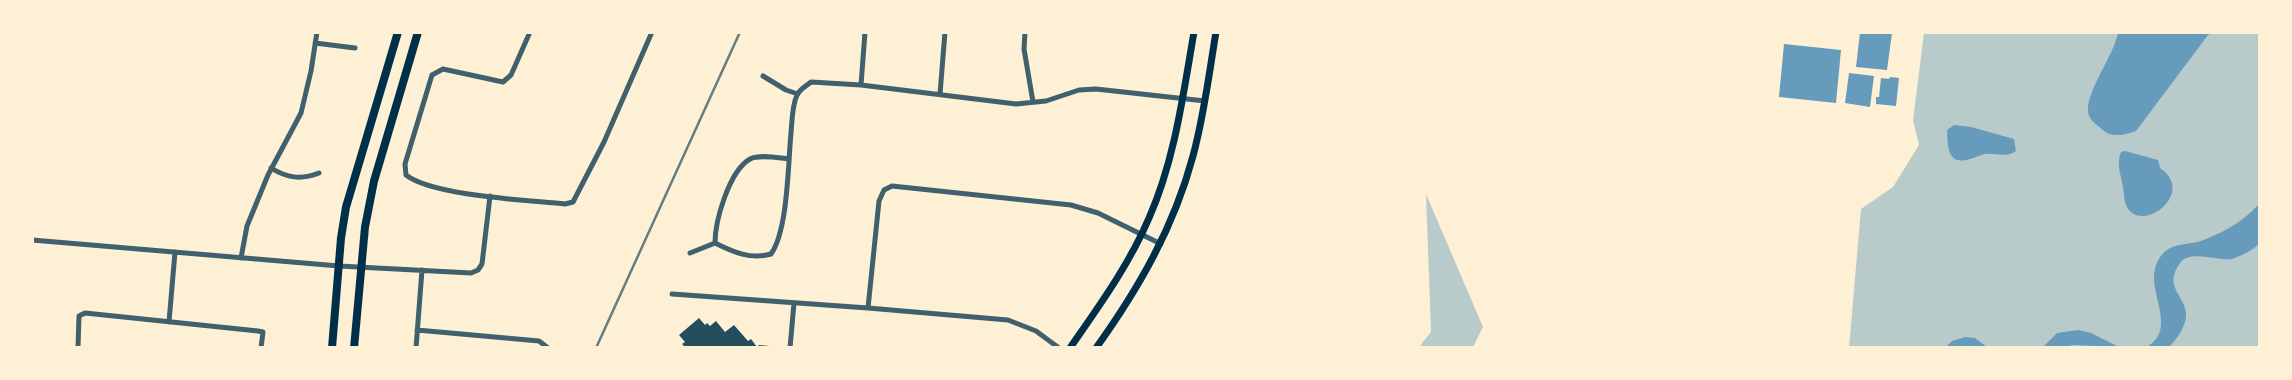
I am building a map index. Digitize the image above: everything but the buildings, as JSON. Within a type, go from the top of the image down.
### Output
[{"type":"main road","points":[[332,348],[346,207],[398,32]]},
{"type":"main road","points":[[354,348],[360,268],[365,227],[374,181],[418,32]]},
{"type":"main road","points":[[1070,348],[1114,284],[1141,235],[1168,166],[1194,32]]},
{"type":"main road","points":[[1096,348],[1130,299],[1161,244],[1189,171],[1205,101],[1216,32]]},
{"type":"street","points":[[241,258],[247,226],[271,168],[300,113],[317,32]]},
{"type":"street","points":[[530,32],[511,75],[503,82],[443,69],[432,75],[405,164],[406,175],[414,180],[438,188],[565,204],[573,202],[604,142],[652,32]]},
{"type":"street","points":[[861,85],[865,32]]},
{"type":"street","points":[[940,94],[946,32]]},
{"type":"street","points":[[1025,32],[1024,49],[1034,102]]},
{"type":"street","points":[[316,44],[355,48]]},
{"type":"street","points":[[763,76],[786,90],[798,94]]},
{"type":"street","points":[[690,253],[715,243],[752,257],[771,254],[780,234],[794,105],[798,94],[811,82],[861,85],[1016,104],[1046,101],[1079,90],[1096,89],[1205,101]]},
{"type":"street","points":[[715,243],[718,216],[725,196],[741,168],[751,159],[762,157],[789,159]]},
{"type":"street","points":[[271,168],[282,175],[293,177],[307,178],[319,173]]},
{"type":"street","points":[[868,308],[879,201],[884,190],[892,186],[1071,205],[1098,213],[1161,244]]},
{"type":"street","points":[[32,240],[360,268],[422,270],[464,274],[478,270],[484,255],[490,196]]},
{"type":"street","points":[[169,322],[175,252]]},
{"type":"street","points":[[416,348],[422,270]]},
{"type":"street","points":[[672,294],[1008,320],[1036,331],[1059,348]]},
{"type":"street","points":[[790,348],[794,303]]},
{"type":"street","points":[[78,348],[79,316],[84,313],[263,332],[261,348]]},
{"type":"street","points":[[417,330],[539,341],[548,348]]},
{"type":"shaded area","points":[[1924,33],[2259,33],[2259,347],[1849,348],[1861,209],[1893,187],[1919,145],[1913,120]]},
{"type":"shaded area","points":[[1426,194],[1483,327],[1473,347],[1419,347],[1431,332]]},
{"type":"water","points":[[1860,33],[1892,33],[1887,70],[1856,67]]},
{"type":"water","points":[[2118,33],[2213,33],[2208,35],[2136,131],[2119,135],[2106,133],[2092,120],[2088,112],[2091,94]]},
{"type":"water","points":[[1784,44],[1841,50],[1836,103],[1779,97]]},
{"type":"water","points":[[1849,73],[1874,76],[1870,107],[1845,103]]},
{"type":"water","points":[[1890,77],[1899,78],[1896,106],[1876,104],[1876,97],[1879,97],[1881,78],[1889,79]]},
{"type":"water","points":[[1954,125],[1971,127],[2014,139],[2016,151],[2009,154],[1985,154],[1970,159],[1957,160],[1950,154],[1948,143],[1947,130]]},
{"type":"water","points":[[2125,151],[2158,160],[2160,168],[2170,178],[2173,189],[2169,200],[2161,209],[2141,216],[2131,212],[2125,202],[2119,165],[2121,152]]},
{"type":"water","points":[[2259,204],[2259,244],[2247,253],[2232,259],[2197,256],[2185,259],[2180,263],[2175,271],[2174,285],[2185,307],[2186,318],[2183,327],[2169,347],[2147,347],[2157,339],[2161,329],[2161,318],[2154,282],[2155,270],[2163,253],[2174,246],[2200,241],[2235,225]]},
{"type":"water","points":[[2078,330],[2091,333],[2119,347],[2073,345],[2043,347],[2057,333]]},
{"type":"water","points":[[1965,337],[1975,338],[1987,347],[1946,347],[1952,341]]},
{"type":"railway","points":[[596,348],[740,32]]}]
